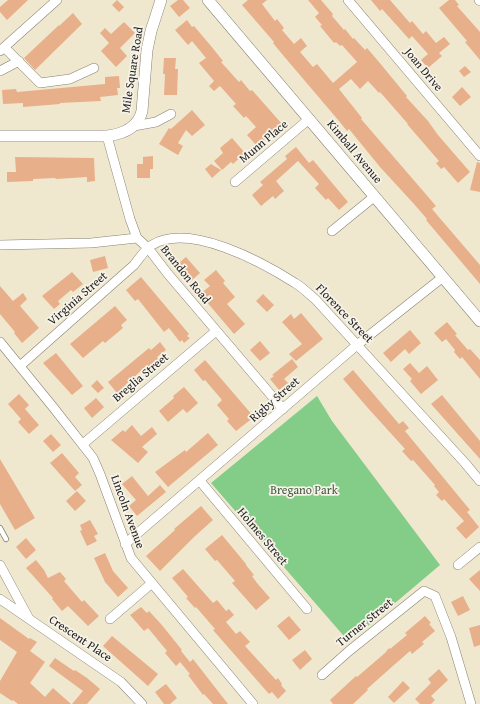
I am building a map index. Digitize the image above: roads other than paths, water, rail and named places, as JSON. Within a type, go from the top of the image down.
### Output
[{"type":"street","points":[[57,0],[3,49],[18,61],[40,83],[70,79],[94,68]]},
{"type":"street","name":"Mile Square Road","points":[[0,136],[107,136],[123,133],[134,126],[140,119],[142,111],[151,31],[160,0]]},
{"type":"street","name":"Kimball Avenue","points":[[208,0],[480,321]]},
{"type":"street","name":"Joan Drive","points":[[348,0],[480,156]]},
{"type":"street","points":[[0,71],[18,61]]},
{"type":"street","points":[[134,126],[156,122],[171,114]]},
{"type":"street","name":"Munn Place","points":[[235,182],[309,120]]},
{"type":"street","name":"Brandon Road","points":[[107,136],[130,219],[137,238],[148,248],[168,274],[283,409]]},
{"type":"street","points":[[332,231],[374,196]]},
{"type":"street","points":[[0,244],[91,243],[137,238]]},
{"type":"street","name":"Florence Street","points":[[148,248],[153,244],[162,241],[184,238],[215,244],[234,250],[296,283],[316,300],[480,481]]},
{"type":"street","name":"Virginia Street","points":[[20,366],[134,265],[148,248]]},
{"type":"street","name":"Rigby Street","points":[[125,544],[357,345],[442,277]]},
{"type":"street","name":"Breglia Street","points":[[83,444],[216,331]]},
{"type":"street","name":"Lincoln Avenue","points":[[0,342],[93,458],[131,558],[253,704]]},
{"type":"street","name":"Holmes Street","points":[[200,480],[307,609]]},
{"type":"street","points":[[458,565],[480,546]]},
{"type":"street","points":[[0,565],[28,618]]},
{"type":"street","points":[[110,619],[152,583]]},
{"type":"street","name":"Turner Street","points":[[322,675],[348,651],[424,590],[435,596],[451,637],[467,702]]},
{"type":"street","name":"Crescent Place","points":[[0,599],[121,682],[142,704]]},
{"type":"lane","points":[[0,528],[6,539]]},
{"type":"park label","name":"Bregano Park","points":[[304,491]]}]
